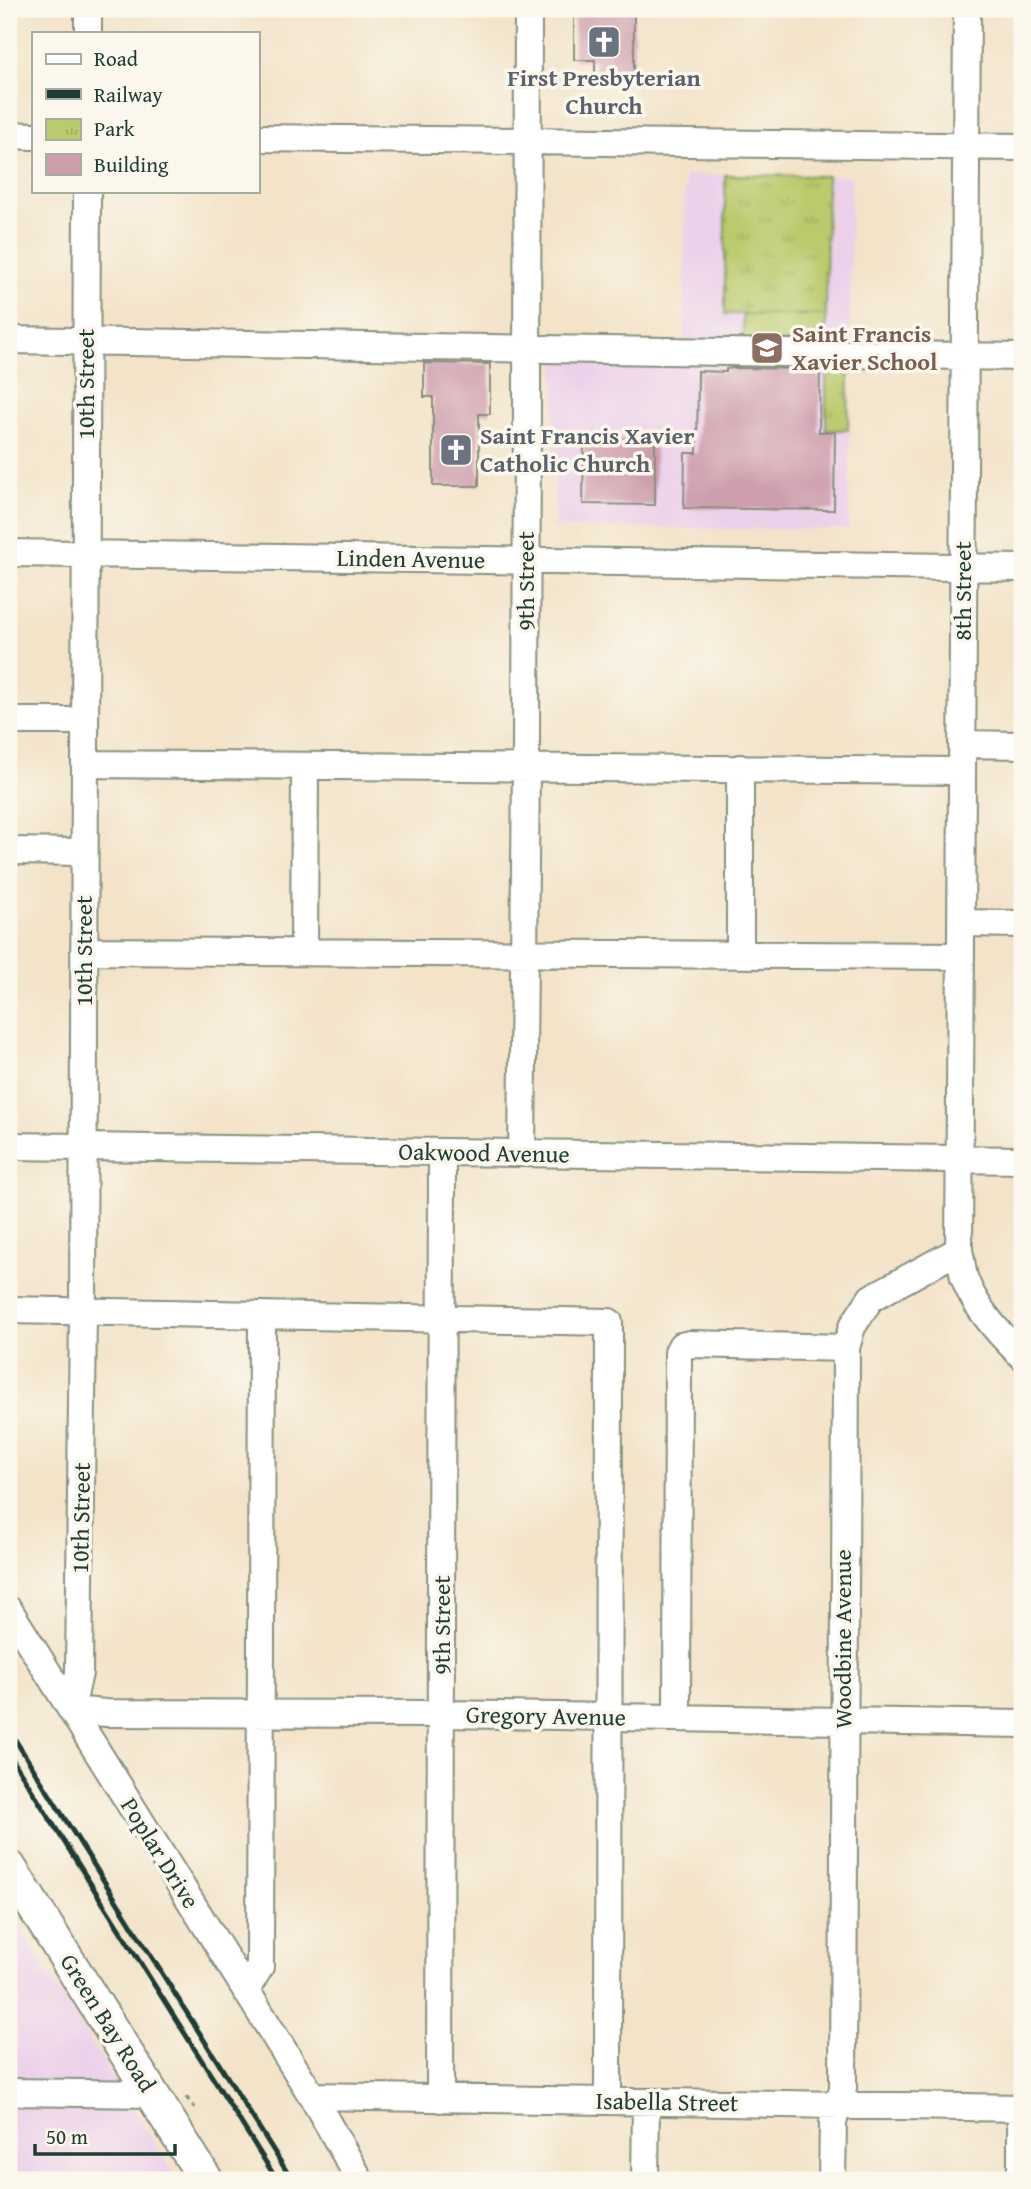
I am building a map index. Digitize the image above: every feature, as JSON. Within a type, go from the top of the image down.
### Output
[{"type":"main road","name":"Green Bay Road","points":[[9,1867],[168,2093],[206,2180]]},
{"type":"street","points":[[88,9],[88,32]]},
{"type":"street","name":"9th Street","points":[[522,1153],[528,9]]},
{"type":"street","name":"8th Street","points":[[967,9],[959,1250],[965,1278],[978,1303],[994,1326],[1022,1356]]},
{"type":"street","points":[[9,135],[32,136]]},
{"type":"street","points":[[259,138],[1022,147]]},
{"type":"street","name":"10th Street","points":[[71,1710],[79,1673],[83,1311],[87,192]]},
{"type":"street","points":[[9,340],[1022,357]]},
{"type":"street","name":"Linden Avenue","points":[[9,552],[1022,568]]},
{"type":"street","points":[[9,721],[85,721]]},
{"type":"street","points":[[962,744],[1022,745]]},
{"type":"street","points":[[85,764],[962,771]]},
{"type":"street","points":[[304,952],[305,766]]},
{"type":"street","points":[[740,768],[740,954]]},
{"type":"street","points":[[9,851],[84,852]]},
{"type":"street","points":[[961,923],[1022,924]]},
{"type":"street","points":[[84,951],[961,956]]},
{"type":"street","name":"Oakwood Avenue","points":[[9,1146],[522,1153],[960,1166],[1022,1160]]},
{"type":"street","name":"9th Street","points":[[440,2099],[442,1152]]},
{"type":"street","name":"Woodbine Avenue","points":[[832,2180],[833,2123],[841,2096],[846,1348],[852,1327],[871,1298],[959,1250]]},
{"type":"street","points":[[9,1310],[609,1322],[608,2101]]},
{"type":"street","points":[[246,1990],[260,1967],[262,1315]]},
{"type":"street","points":[[677,1718],[678,1353],[681,1346],[690,1343],[846,1348]]},
{"type":"street","name":"Poplar Drive","points":[[9,1610],[312,2096],[360,2180]]},
{"type":"street","name":"Gregory Avenue","points":[[71,1710],[106,1713],[442,1714],[1022,1724]]},
{"type":"street","points":[[9,2092],[168,2093]]},
{"type":"street","name":"Isabella Street","points":[[312,2096],[646,2102],[841,2096],[1022,2108]]},
{"type":"street","points":[[645,2180],[646,2102]]},
{"type":"street","points":[[1021,2180],[1022,2108]]},
{"type":"path","points":[[168,2093],[195,2108]]},
{"type":"shaded area","name":"Saint Francis Xavier School","points":[[685,175],[851,176],[849,529],[554,528],[555,356],[684,356]]},
{"type":"shaded area","points":[[9,1911],[178,2180],[9,2180]]},
{"type":"green space","points":[[725,175],[827,176],[826,315],[725,314]]},
{"type":"green space","points":[[743,314],[826,315],[826,343],[743,342]]},
{"type":"green space","points":[[826,368],[849,368],[848,430],[826,430]]},
{"type":"building","name":"First Presbyterian Church","points":[[574,9],[634,9],[634,84],[595,84],[595,60],[574,60]]},
{"type":"building","name":"Saint Francis Xavier Catholic Church","points":[[424,363],[490,364],[490,414],[479,414],[479,486],[433,486],[433,397],[424,397]]},
{"type":"building","points":[[726,369],[820,369],[819,432],[835,432],[834,510],[684,508],[685,453],[697,453],[698,371],[726,372]]},
{"type":"building","points":[[584,440],[655,440],[655,505],[583,504]]},
{"type":"railway","points":[[9,1730],[292,2180]]},
{"type":"railway","points":[[9,1754],[277,2180]]},
{"type":"place","name":"First Presbyterian Church","points":[[604,42]]},
{"type":"place","name":"Saint Francis Xavier School","points":[[767,348]]},
{"type":"place","name":"Saint Francis Xavier Catholic Church","points":[[456,450]]}]
